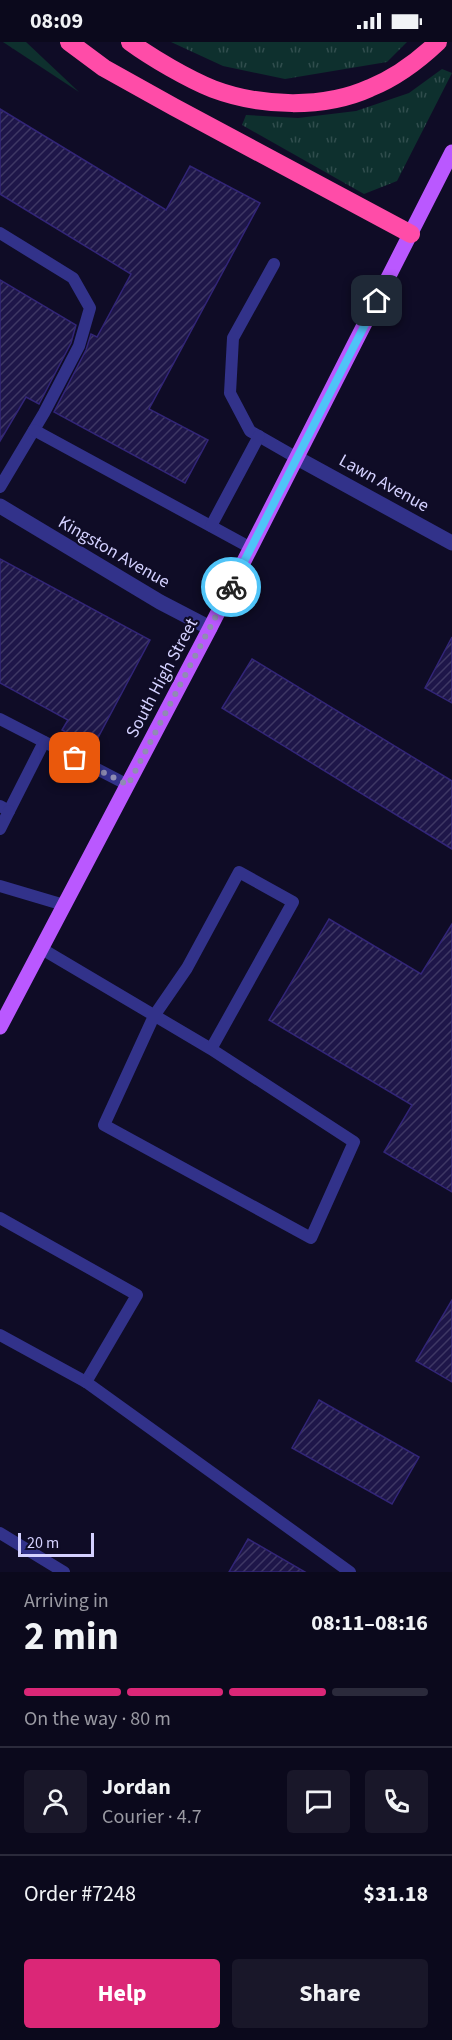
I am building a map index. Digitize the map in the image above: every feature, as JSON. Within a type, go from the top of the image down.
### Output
[{"type":"highway","points":[[69,42],[104,68],[411,234]]},
{"type":"highway","points":[[130,42],[148,55],[212,89],[243,98],[281,103],[330,100],[370,88],[410,66],[438,42]]},
{"type":"main road","name":"South High Street","points":[[0,1027],[210,628],[452,152]]},
{"type":"street","name":"Lawn Avenue","points":[[297,458],[452,543]]},
{"type":"street","name":"Kingston Avenue","points":[[0,506],[160,602],[210,628]]},
{"type":"lane","points":[[0,233],[73,278],[90,308],[79,346],[34,430],[0,487]]},
{"type":"lane","points":[[274,264],[233,338],[230,393],[250,431],[297,458]]},
{"type":"lane","points":[[34,430],[251,548]]},
{"type":"lane","points":[[211,526],[259,436]]},
{"type":"lane","points":[[0,719],[128,785]]},
{"type":"lane","points":[[0,829],[4,808],[44,742]]},
{"type":"lane","points":[[42,949],[154,1016],[211,1049],[354,1142],[311,1238],[105,1125],[154,1016],[187,968],[239,872],[293,902],[211,1049]]},
{"type":"lane","points":[[0,886],[64,905]]},
{"type":"lane","points":[[0,1218],[137,1295],[86,1382]]},
{"type":"lane","points":[[0,1335],[86,1382],[350,1572]]},
{"type":"lane","points":[[0,1533],[64,1572]]},
{"type":"green space","points":[[3,42],[26,42],[79,92]]},
{"type":"green space","points":[[171,42],[407,42],[387,62],[285,79],[223,66]]},
{"type":"green space","points":[[442,69],[452,73],[397,181],[364,194],[242,125],[246,115],[298,118],[356,111],[409,93]]},
{"type":"building","points":[[0,109],[166,210],[190,166],[260,203],[149,409],[208,440],[185,483],[54,412],[86,350],[91,334],[97,337],[131,274],[0,194]]},
{"type":"building","points":[[0,280],[76,325],[71,343],[39,404],[26,397],[0,441]]},
{"type":"building","points":[[0,559],[150,640],[93,747],[62,730],[68,720],[0,683]]},
{"type":"building","points":[[452,637],[452,703],[425,688]]},
{"type":"building","points":[[252,659],[452,781],[452,849],[222,708]]},
{"type":"building","points":[[329,919],[421,974],[452,924],[452,1192],[384,1152],[412,1105],[269,1020]]},
{"type":"building","points":[[452,1300],[452,1382],[416,1361]]},
{"type":"building","points":[[319,1400],[419,1457],[392,1504],[292,1448]]},
{"type":"building","points":[[248,1539],[305,1572],[229,1572]]},
{"type":"way so far","points":[[75,758],[128,785],[231,587]]},
{"type":"route","points":[[231,587],[377,301]]}]
